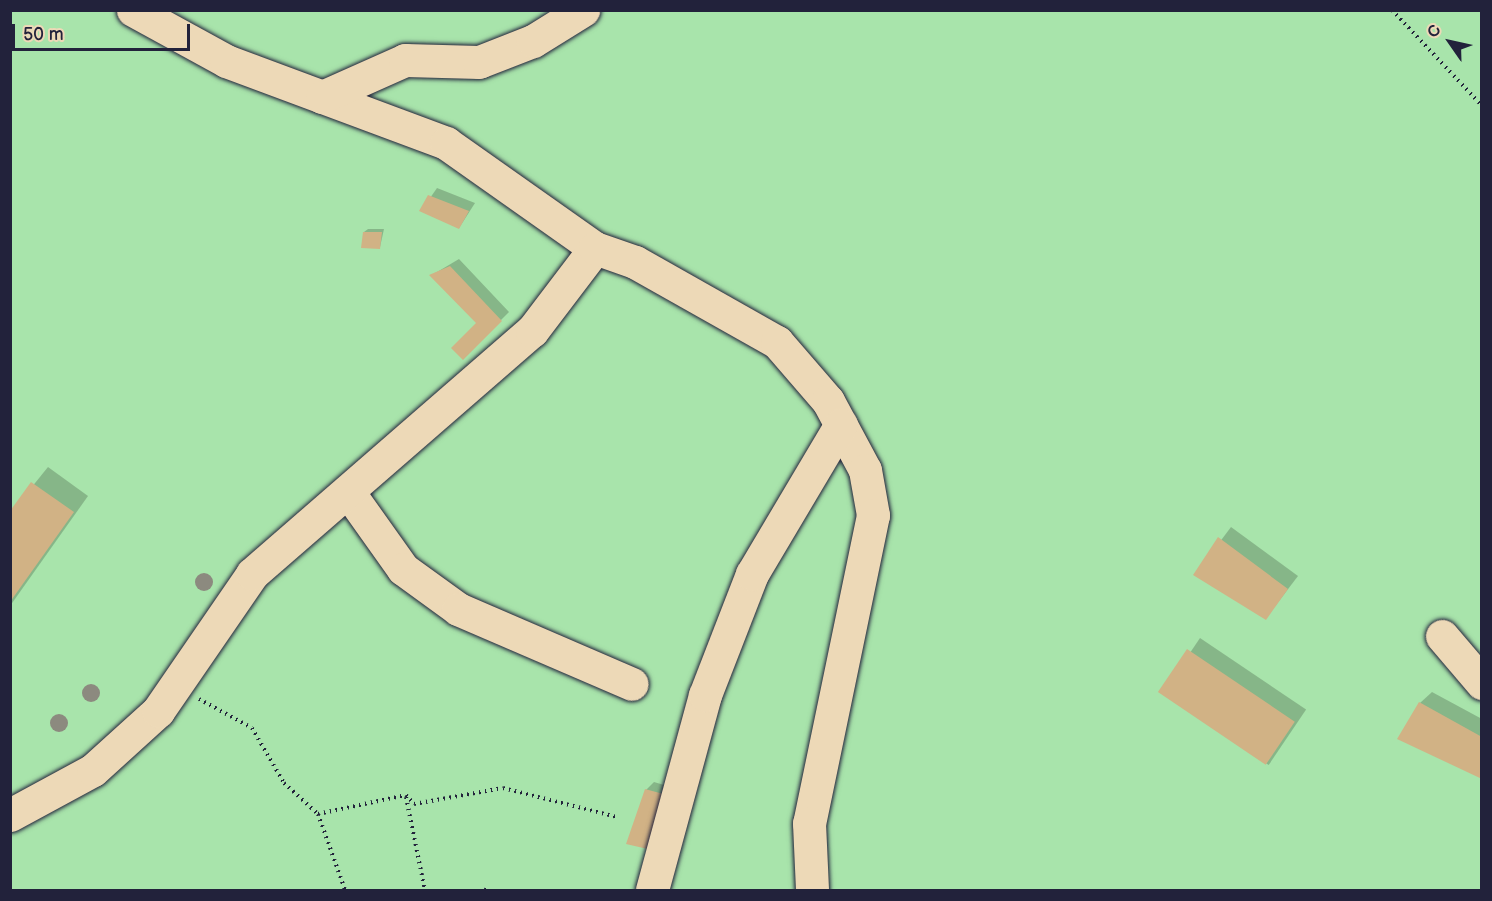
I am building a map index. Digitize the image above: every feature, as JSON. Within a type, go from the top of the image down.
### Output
[{"type":"street","points":[[133,10],[226,61],[446,143],[595,248],[635,262],[777,342],[828,401],[865,470],[873,515],[809,823],[812,891]]},
{"type":"street","points":[[322,97],[405,60],[478,62],[533,41],[583,10]]},
{"type":"street","points":[[10,815],[93,770],[158,711],[252,574],[349,493],[532,331],[595,248]]},
{"type":"street","points":[[652,891],[705,695],[752,574],[841,424]]},
{"type":"street","points":[[349,493],[404,569],[458,609],[632,684]]},
{"type":"street","points":[[1442,636],[1482,683]]},
{"type":"path","points":[[1392,10],[1482,106]]},
{"type":"path","points":[[176,686],[252,728],[284,783],[318,814],[345,891]]},
{"type":"path","points":[[406,795],[414,804],[503,788],[617,817]]},
{"type":"path","points":[[318,814],[406,795]]},
{"type":"path","points":[[406,795],[425,891]]},
{"type":"green space","points":[[10,11],[1481,11],[1481,890],[10,890]]},
{"type":"building","points":[[428,195],[469,211],[459,229],[419,211]]},
{"type":"building","points":[[363,232],[382,232],[380,249],[361,248]]},
{"type":"building","points":[[450,266],[502,321],[463,360],[451,348],[476,323],[429,275]]},
{"type":"building","points":[[31,482],[74,512],[10,602],[10,511]]},
{"type":"building","points":[[1218,537],[1288,589],[1266,620],[1193,575]]},
{"type":"building","points":[[1187,649],[1295,722],[1266,765],[1158,692]]},
{"type":"building","points":[[1419,702],[1482,737],[1482,779],[1397,739]]},
{"type":"building","points":[[645,789],[667,795],[652,850],[626,844]]}]
